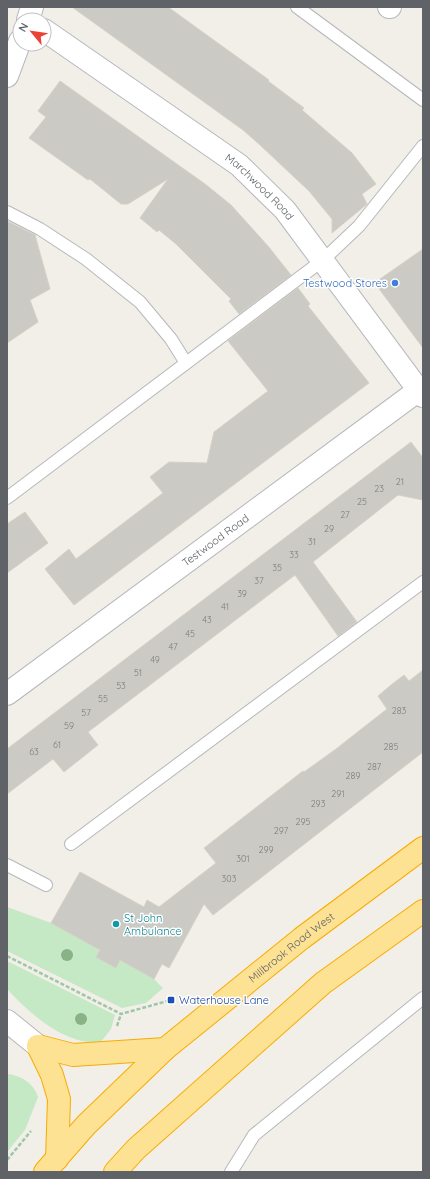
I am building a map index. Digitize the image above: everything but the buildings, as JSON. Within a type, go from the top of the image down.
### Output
[{"type":"highway","name":"Millbrook Road West","points":[[51,1165],[86,1125],[165,1049],[302,938],[423,848]]},
{"type":"highway","points":[[114,1172],[136,1149],[323,983],[423,911]]},
{"type":"highway","points":[[38,1046],[73,1055],[165,1049]]},
{"type":"highway","points":[[38,1046],[52,1076],[59,1099],[51,1165]]},
{"type":"street","name":"Marchwood Road","points":[[52,33],[239,165],[285,210],[422,391]]},
{"type":"street","points":[[7,76],[16,52]]},
{"type":"street","name":"Testwood Road","points":[[7,694],[422,391]]},
{"type":"street","points":[[8,1024],[38,1046]]},
{"type":"lane","points":[[297,7],[423,100]]},
{"type":"lane","points":[[7,498],[322,260],[359,226],[423,146]]},
{"type":"lane","points":[[7,212],[40,229],[86,259],[140,302],[171,340],[186,363]]},
{"type":"lane","points":[[71,844],[423,582]]},
{"type":"lane","points":[[7,865],[46,885]]},
{"type":"lane","points":[[231,1172],[254,1136],[423,998]]},
{"type":"path","points":[[7,956],[120,1014],[171,1000]]},
{"type":"green space","points":[[7,907],[51,923],[100,950],[96,956],[116,968],[120,960],[154,979],[163,988],[146,1003],[122,1008],[7,951]]},
{"type":"green space","points":[[7,961],[115,1015],[111,1029],[100,1043],[75,1039],[56,1030],[38,1018],[7,989]]},
{"type":"green space","points":[[7,1074],[22,1078],[30,1084],[38,1097],[25,1130],[7,1152]]},
{"type":"place","name":"Testwood Stores","points":[[395,283]]},
{"type":"place","name":"St John Ambulance","points":[[116,924]]},
{"type":"place","name":"Waterhouse Lane","points":[[171,1000]]}]
